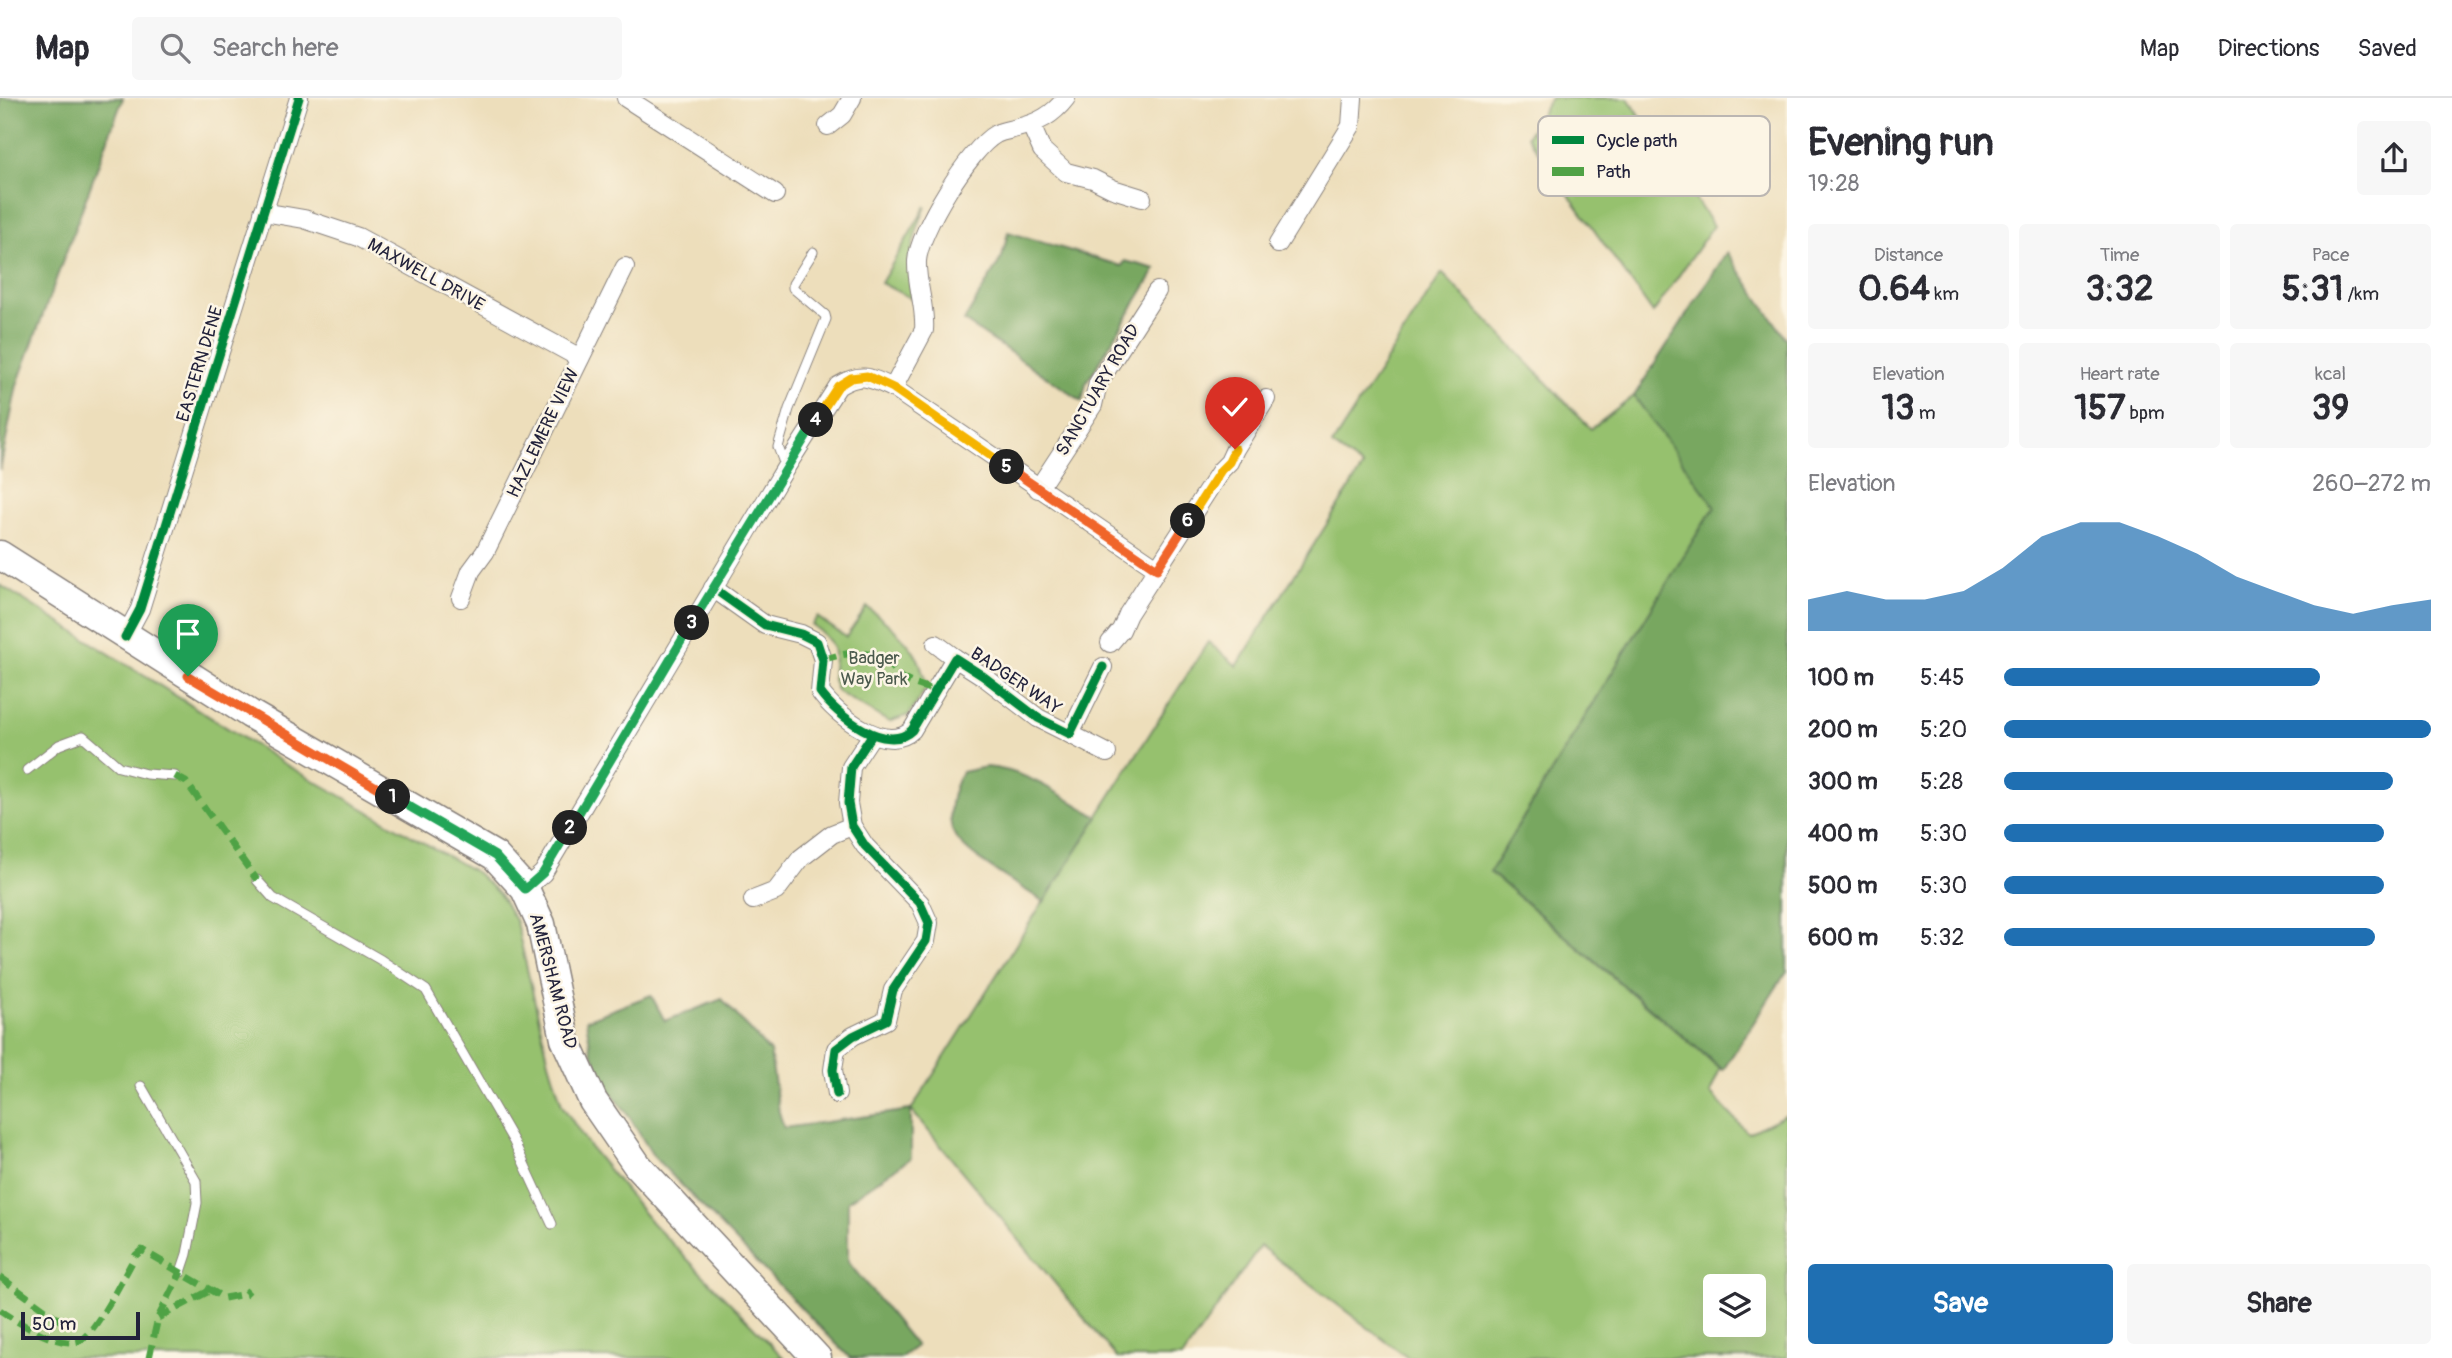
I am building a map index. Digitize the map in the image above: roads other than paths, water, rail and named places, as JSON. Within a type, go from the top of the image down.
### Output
[{"type":"main road","name":"AMERSHAM ROAD","points":[[0,555],[125,637],[250,714],[495,856],[525,889],[541,924],[565,1039],[593,1101],[637,1165],[817,1358]]},
{"type":"street","name":"EASTERN DENE","points":[[125,637],[140,609],[299,98]]},
{"type":"street","points":[[626,98],[775,194]]},
{"type":"street","points":[[828,126],[842,115],[852,98]]},
{"type":"street","points":[[893,388],[924,330],[917,259],[929,222],[978,148],[997,133],[1031,125],[1055,112],[1066,98]]},
{"type":"street","points":[[1279,244],[1351,126],[1353,98]]},
{"type":"street","points":[[1031,125],[1042,150],[1066,172],[1093,179],[1142,198]]},
{"type":"street","name":"MAXWELL DRIVE","points":[[263,212],[304,219],[358,237],[580,358]]},
{"type":"street","name":"HAZLEMERE VIEW","points":[[461,598],[471,571],[485,552],[625,267]]},
{"type":"street","name":"SANCTUARY ROAD","points":[[1038,489],[1093,405],[1098,383],[1157,291]]},
{"type":"street","points":[[525,889],[543,873],[786,467],[838,386],[851,378],[867,376],[893,388],[1157,569]]},
{"type":"street","points":[[1110,643],[1121,630],[1128,614],[1221,470],[1229,462],[1266,399]]},
{"type":"street","points":[[713,588],[765,625],[801,634],[817,642],[823,660],[820,692],[828,704],[872,735],[851,766],[848,803],[852,826],[865,846],[920,903],[929,923],[926,941],[893,990],[886,1020],[853,1036],[836,1049],[833,1070],[837,1094]]},
{"type":"street","name":"BADGER WAY","points":[[936,644],[1038,718],[1107,752]]},
{"type":"street","name":"BADGER WAY","points":[[872,735],[891,740],[905,737],[912,730],[955,658]]},
{"type":"street","name":"BADGER WAY","points":[[1070,734],[1103,667]]},
{"type":"street","points":[[753,900],[776,891],[801,858],[831,834],[852,826]]},
{"type":"lane","points":[[786,467],[778,447],[789,409],[826,319],[825,315],[793,288],[813,252]]},
{"type":"lane","points":[[27,770],[59,745],[83,736],[119,768],[146,774],[175,776]]},
{"type":"lane","points":[[257,880],[273,898],[381,960],[426,990],[514,1142],[551,1224]]},
{"type":"lane","points":[[141,1086],[196,1181],[198,1189],[193,1224],[181,1272]]},
{"type":"park label","name":"Badger Way Park","points":[[874,668]]}]
